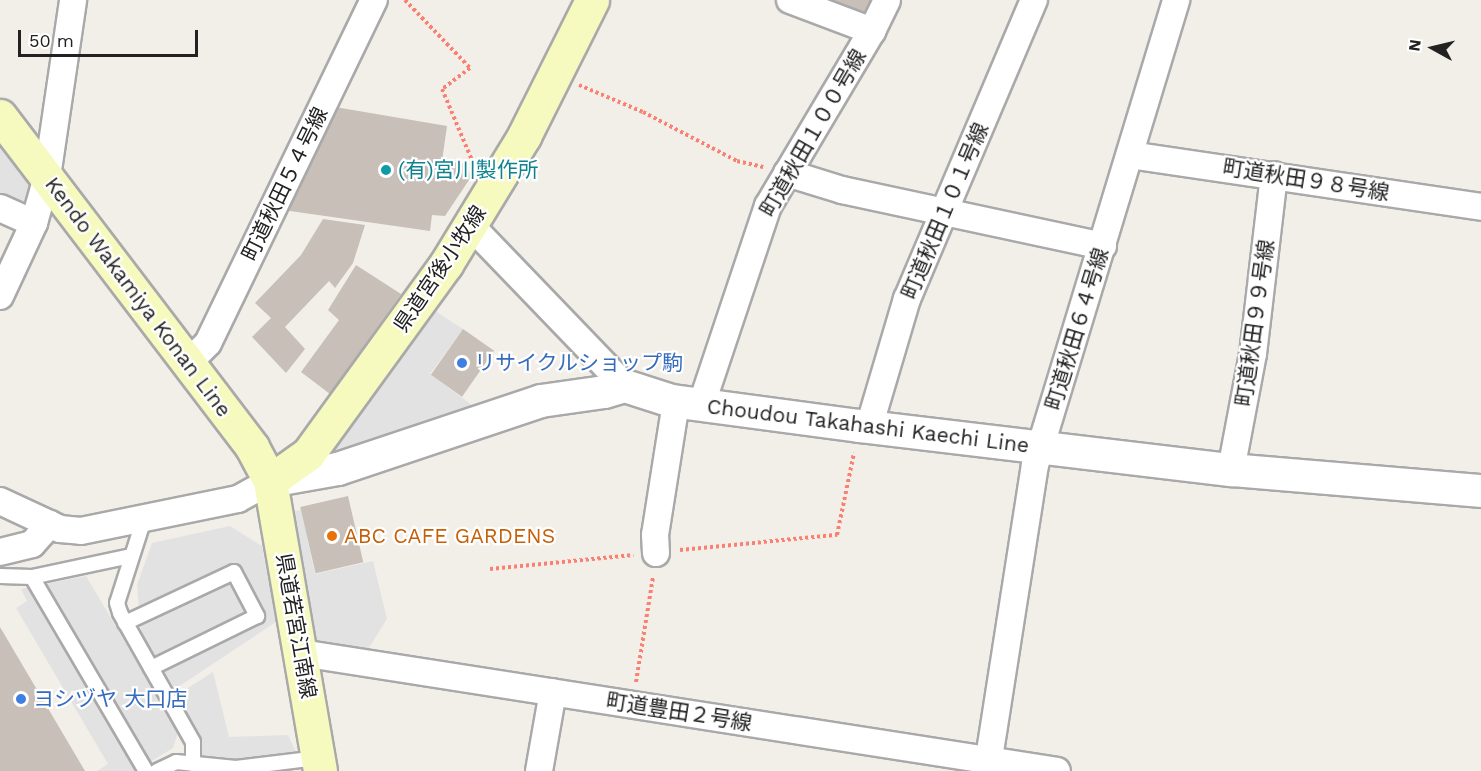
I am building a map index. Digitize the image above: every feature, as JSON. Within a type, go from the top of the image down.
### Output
[{"type":"main road","name":"県道宮後小牧線","points":[[270,482],[308,454],[471,226],[556,75],[592,0]]},
{"type":"main road","name":"Kendo Wakamiya Konan Line","points":[[0,116],[252,447],[270,482]]},
{"type":"main road","name":"県道若宮江南線","points":[[270,482],[302,653],[319,765]]},
{"type":"street","points":[[0,296],[34,224],[46,177],[73,0]]},
{"type":"street","name":"町道秋田５４号線","points":[[188,363],[208,343],[374,0]]},
{"type":"street","points":[[790,0],[872,31]]},
{"type":"street","name":"町道秋田１００号線","points":[[656,553],[654,535],[688,404],[768,206],[872,31],[887,0]]},
{"type":"street","name":"町道秋田１０１号線","points":[[864,426],[907,298],[1034,0]]},
{"type":"street","name":"町道秋田６４号線","points":[[987,765],[1035,465],[1176,0]]},
{"type":"street","name":"町道秋田９８号線","points":[[1130,155],[1481,207]]},
{"type":"street","points":[[787,173],[842,190],[1103,246]]},
{"type":"street","name":"町道秋田９９号線","points":[[1231,470],[1253,354],[1274,175]]},
{"type":"street","points":[[0,208],[34,224]]},
{"type":"street","points":[[0,501],[60,529],[81,531],[238,499],[270,482],[338,468],[541,401],[604,392],[626,386],[471,226]]},
{"type":"street","name":"Choudou Takahashi Kaechi Line","points":[[626,386],[642,393],[688,404],[864,426],[1231,470],[1481,491]]},
{"type":"street","points":[[0,552],[32,544],[50,524]]},
{"type":"street","name":"町道豊田２号線","points":[[302,653],[633,704],[987,765],[1057,771]]},
{"type":"street","points":[[539,771],[553,692]]},
{"type":"lane","points":[[144,519],[117,597],[120,613],[193,742],[193,764]]},
{"type":"lane","points":[[0,576],[32,577],[131,556]]},
{"type":"lane","points":[[125,623],[234,572],[257,616],[151,669]]},
{"type":"lane","points":[[32,577],[146,771]]},
{"type":"lane","points":[[157,771],[171,763],[236,768],[319,765]]},
{"type":"path","points":[[405,0],[471,68],[442,89],[474,166],[494,188]]},
{"type":"path","points":[[556,75],[643,112],[736,161],[787,173]]},
{"type":"path","points":[[490,569],[837,535],[864,426]]},
{"type":"path","points":[[633,704],[656,553]]},
{"type":"shaded area","points":[[0,116],[47,177],[34,223],[0,208]]},
{"type":"shaded area","points":[[420,301],[463,329],[430,374],[488,417],[338,469],[308,454]]},
{"type":"shaded area","points":[[301,510],[315,574],[373,561],[387,619],[360,662],[301,653],[286,513]]},
{"type":"shaded area","points":[[230,526],[262,546],[276,622],[175,689],[141,631],[137,585],[152,543]]},
{"type":"shaded area","points":[[86,576],[178,732],[173,748],[135,771],[97,771],[108,764],[16,608],[27,601],[21,589]]},
{"type":"shaded area","points":[[213,672],[229,737],[288,735],[300,761],[193,764],[193,742],[169,700]]},
{"type":"building","points":[[818,0],[880,0],[872,20]]},
{"type":"building","name":"(有)宮川製作所","points":[[335,107],[447,126],[442,161],[466,164],[471,177],[445,216],[432,215],[430,231],[283,210]]},
{"type":"building","points":[[323,219],[365,225],[353,263],[335,288],[329,281],[285,327],[305,349],[286,373],[252,337],[271,318],[255,303],[301,255]]},
{"type":"building","points":[[356,265],[401,294],[330,394],[301,372],[339,320],[328,310]]},
{"type":"building","name":"リサイクルショップ駒","points":[[463,329],[494,351],[462,397],[431,375]]},
{"type":"building","name":"ABC CAFE GARDENS","points":[[348,496],[363,562],[316,573],[300,507]]},
{"type":"building","name":"ヨシヅヤ 大口店","points":[[0,627],[85,771],[0,771]]},
{"type":"place","name":"(有)宮川製作所","points":[[386,170]]},
{"type":"place","name":"リサイクルショップ駒","points":[[462,363]]},
{"type":"place","name":"ABC CAFE GARDENS","points":[[332,536]]},
{"type":"place","name":"ヨシヅヤ 大口店","points":[[21,699]]}]
